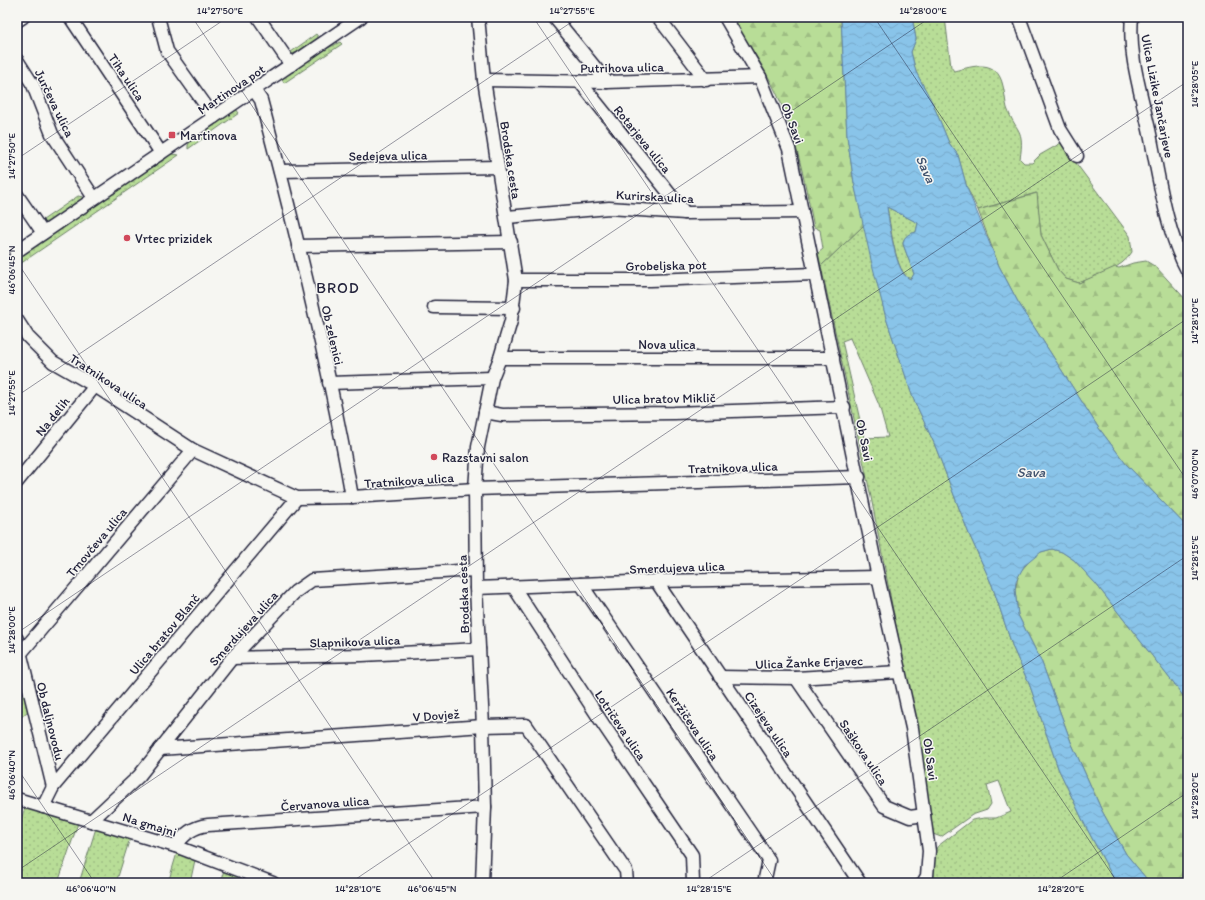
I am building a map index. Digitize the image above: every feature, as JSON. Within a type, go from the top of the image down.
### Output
[{"type":"street","points":[[17,21],[23,17]]},
{"type":"street","name":"Tiha ulica","points":[[70,17],[162,153]]},
{"type":"street","points":[[158,17],[167,51],[214,117]]},
{"type":"street","points":[[258,17],[291,65]]},
{"type":"street","name":"Martinova pot","points":[[17,251],[360,17]]},
{"type":"street","name":"Brodska cesta","points":[[478,17],[484,80],[516,280],[514,308],[500,358],[492,378],[478,447],[475,489],[475,570],[483,726],[485,806],[482,883]]},
{"type":"street","points":[[554,17],[607,82]]},
{"type":"street","points":[[658,17],[706,80]]},
{"type":"street","name":"Ob Savi","points":[[725,17],[760,77],[789,148],[859,477],[878,577],[912,728],[929,856],[927,876],[923,883]]},
{"type":"street","points":[[1019,17],[1060,129],[1076,156]]},
{"type":"street","name":"Ulica Lizike Jančarjeve","points":[[1132,17],[1132,52],[1155,159],[1173,236],[1181,259],[1188,272]]},
{"type":"street","name":"Jurčeva ulica","points":[[17,60],[33,85],[52,134],[94,198]]},
{"type":"street","name":"Putrihova ulica","points":[[484,80],[607,82],[706,80],[760,77]]},
{"type":"street","name":"Rotarjeva ulica","points":[[580,82],[685,213]]},
{"type":"street","name":"Ob zelenici","points":[[254,90],[261,100],[280,171],[329,383],[352,497]]},
{"type":"street","name":"Sedejeva ulica","points":[[280,171],[498,167]]},
{"type":"street","points":[[17,195],[43,233]]},
{"type":"street","name":"Kurirska ulica","points":[[507,218],[609,208],[685,213],[802,212]]},
{"type":"street","points":[[298,246],[511,242]]},
{"type":"street","name":"Grobeljska pot","points":[[516,280],[650,280],[816,274]]},
{"type":"street","points":[[434,307],[514,308]]},
{"type":"street","name":"Tratnikova ulica","points":[[17,320],[28,337],[53,362],[95,386],[193,450],[297,498],[352,497],[475,489],[859,477]]},
{"type":"street","name":"Nova ulica","points":[[500,358],[833,358]]},
{"type":"street","points":[[329,383],[492,378]]},
{"type":"street","name":"Na delih","points":[[17,482],[95,386]]},
{"type":"street","name":"Ulica bratov Miklič","points":[[486,412],[502,415],[674,413],[844,407]]},
{"type":"street","name":"Trnovčeva ulica","points":[[20,653],[193,450]]},
{"type":"street","name":"Ulica bratov Blanč","points":[[53,787],[297,498]]},
{"type":"street","name":"Smerdujeva ulica","points":[[91,821],[139,776],[232,658],[295,592],[312,580],[475,570]]},
{"type":"street","name":"Smerdujeva ulica","points":[[476,588],[656,581],[878,577]]},
{"type":"street","name":"Cizejeva ulica","points":[[656,581],[860,883]]},
{"type":"street","name":"Keržičeva ulica","points":[[581,584],[769,860],[764,883]]},
{"type":"street","name":"Lotričeva ulica","points":[[513,586],[602,724],[692,855],[693,883]]},
{"type":"street","name":"Ob daljnovodu","points":[[17,639],[53,787]]},
{"type":"street","name":"Slapnikova ulica","points":[[232,658],[362,655],[479,649]]},
{"type":"street","name":"Ulica Žanke Erjavec","points":[[720,677],[796,678],[899,672]]},
{"type":"street","name":"Saškova ulica","points":[[796,678],[884,806],[910,817],[924,815]]},
{"type":"street","name":"V Dovjež","points":[[160,749],[483,726],[526,725],[626,871],[627,883]]},
{"type":"street","points":[[43,807],[53,787]]},
{"type":"street","name":"Na gmajni","points":[[17,799],[175,846],[273,883]]},
{"type":"street","name":"Červanova ulica","points":[[175,846],[187,832],[196,826],[485,806]]},
{"type":"green space","points":[[735,17],[841,17],[847,136],[854,183],[864,225],[821,266],[818,253],[823,249],[820,230],[814,227],[798,154],[787,118],[768,76],[732,19]]},
{"type":"green space","points":[[912,17],[945,17],[951,67],[954,71],[969,67],[984,66],[996,71],[1003,86],[1010,116],[1019,131],[1021,141],[1020,159],[1024,163],[1032,163],[1040,155],[1061,143],[1130,236],[1132,252],[1128,258],[1108,271],[1079,283],[1066,279],[1058,270],[1041,235],[1036,193],[978,210],[967,188],[958,155],[949,143],[933,104],[916,72],[911,52],[916,39]]},
{"type":"green space","points":[[316,34],[319,38],[299,52],[291,54],[291,52]]},
{"type":"green space","points":[[340,42],[342,44],[284,83],[281,78],[322,51]]},
{"type":"green space","points":[[236,109],[239,113],[188,149],[188,145],[191,140]]},
{"type":"green space","points":[[171,154],[179,155],[17,266],[17,259]]},
{"type":"green space","points":[[1037,193],[1041,235],[1058,270],[1066,279],[1079,283],[1115,267],[1119,268],[1133,263],[1146,261],[1156,267],[1188,302],[1188,528],[1126,464],[1098,427],[1018,302],[999,266],[978,210]]},
{"type":"green space","points":[[78,196],[83,197],[80,201],[47,224],[44,224],[43,220]]},
{"type":"green space","points":[[887,207],[918,223],[916,232],[907,236],[903,241],[914,274],[911,279],[905,276],[897,258]]},
{"type":"green space","points":[[864,225],[886,318],[913,398],[934,443],[969,534],[992,585],[1013,648],[1030,686],[1058,768],[1086,827],[1116,883],[934,883],[933,853],[938,846],[972,820],[996,818],[1011,812],[999,781],[987,785],[991,804],[987,810],[972,815],[941,837],[933,834],[930,828],[918,739],[871,497],[821,266]],"holes":[[[850,338],[879,405],[888,437],[864,438],[842,341]]]},
{"type":"green space","points":[[1052,549],[1062,552],[1074,560],[1096,584],[1188,702],[1188,883],[1150,883],[1126,854],[1102,811],[1071,742],[1042,663],[1018,615],[1015,590],[1019,573],[1033,557],[1041,552]]},
{"type":"green space","points":[[17,660],[29,710],[17,721]]},
{"type":"green space","points":[[25,807],[78,823],[58,883],[17,883],[17,834]]},
{"type":"green space","points":[[96,828],[130,838],[116,883],[79,883]]},
{"type":"green space","points":[[177,853],[195,860],[190,883],[168,883]]},
{"type":"green space","points":[[224,870],[249,879],[247,883],[220,883]]},
{"type":"water","name":"Sava","points":[[841,17],[912,17],[916,39],[911,52],[916,72],[933,104],[949,143],[958,155],[967,188],[999,266],[1018,302],[1098,427],[1126,464],[1188,528],[1188,702],[1096,584],[1074,560],[1062,552],[1052,549],[1041,552],[1024,566],[1016,581],[1015,590],[1018,615],[1042,663],[1071,742],[1102,811],[1126,854],[1150,883],[1116,883],[1086,827],[1058,768],[1030,686],[1013,648],[992,585],[969,534],[934,443],[913,398],[886,318],[871,260],[854,183],[847,136]],"holes":[[[887,207],[918,223],[916,232],[909,234],[903,244],[914,274],[911,279],[905,276],[897,259],[891,235]]]},
{"type":"place","name":"Martinova","points":[[172,135]]},
{"type":"place","name":"Vrtec prizidek","points":[[127,238]]},
{"type":"place","name":"Razstavni salon","points":[[434,457]]},
{"type":"district","name":"BROD","points":[[338,288]]}]
